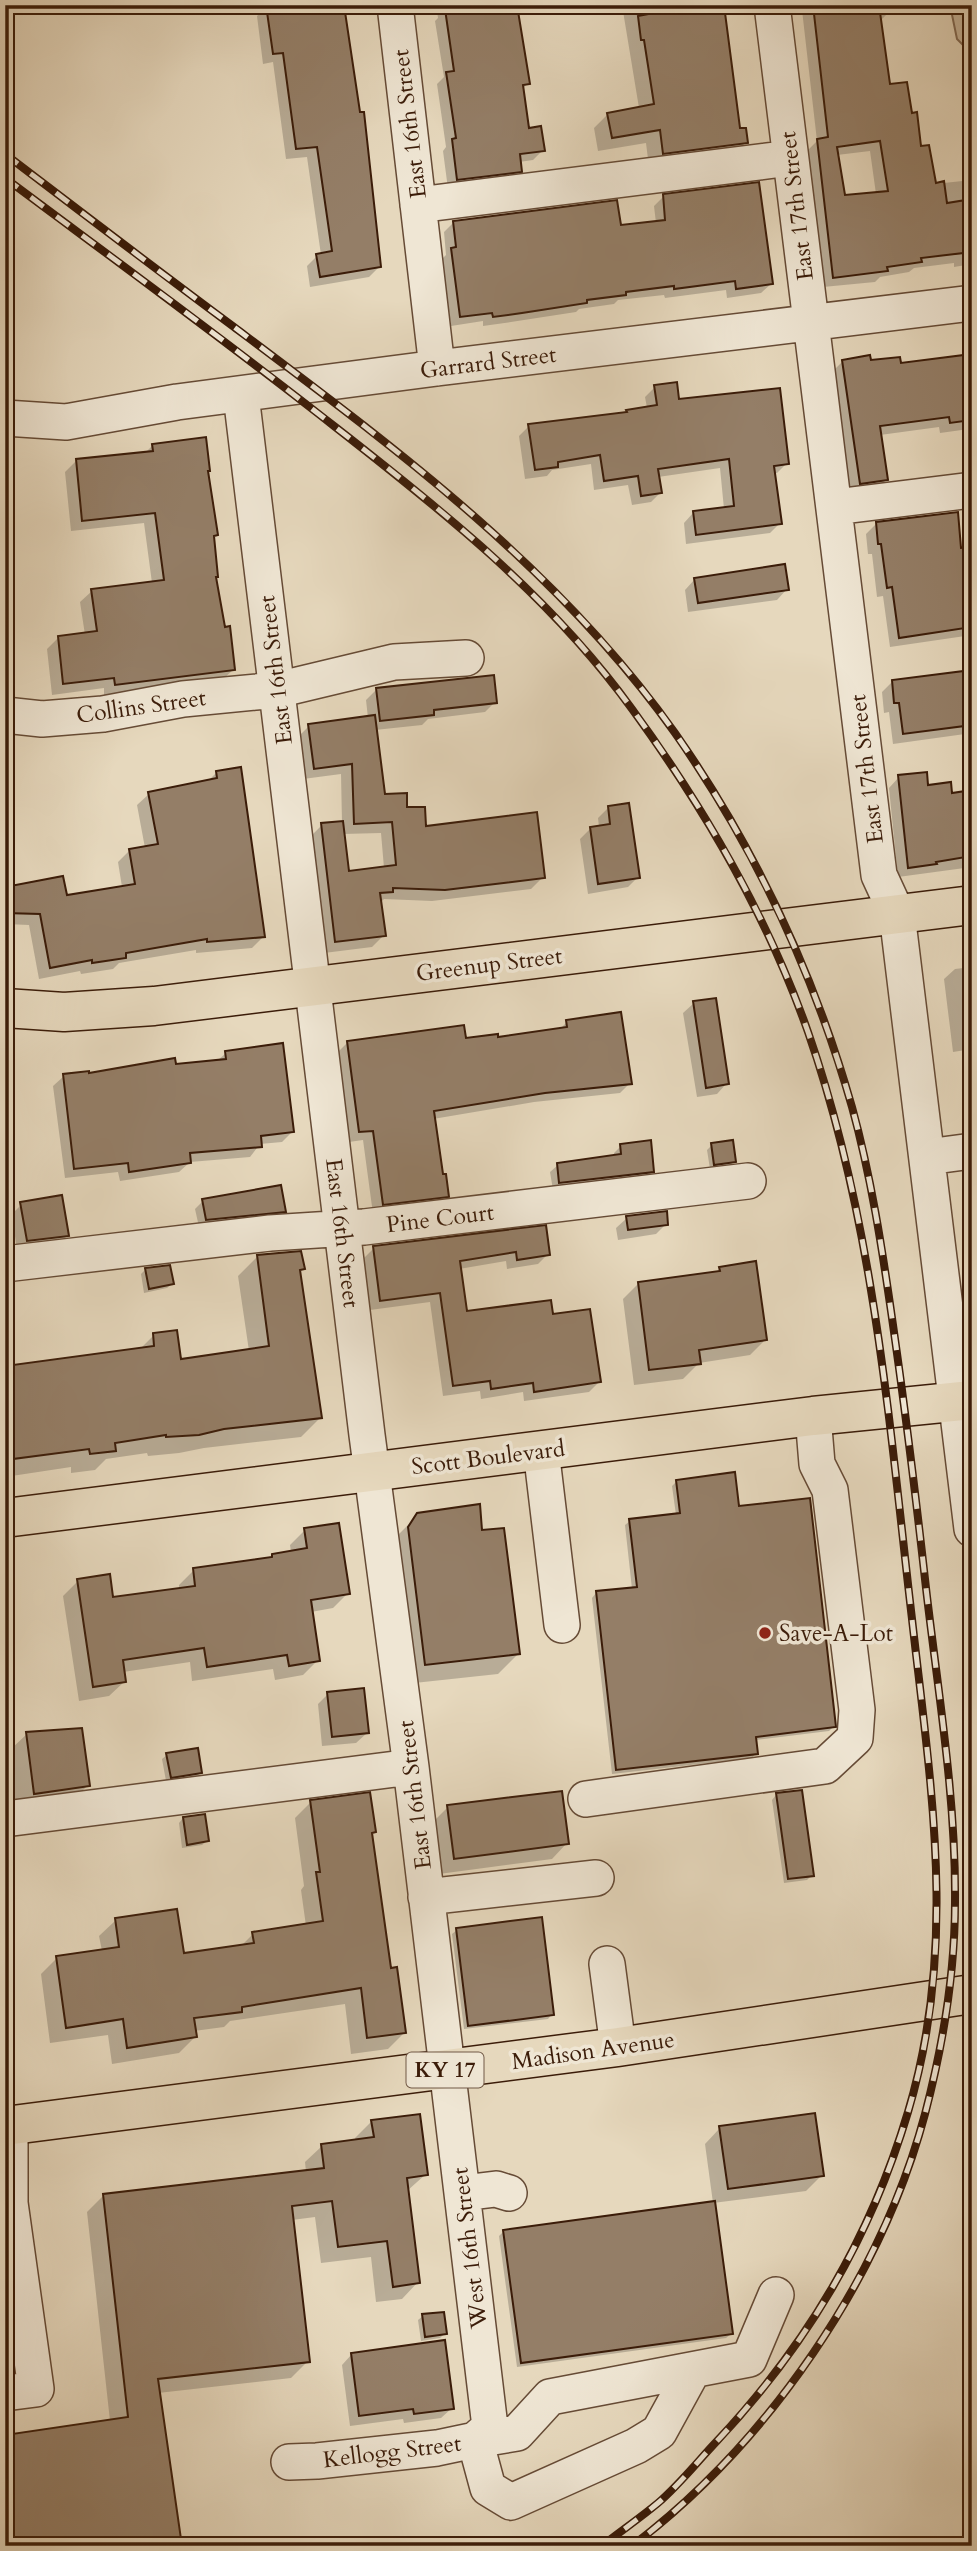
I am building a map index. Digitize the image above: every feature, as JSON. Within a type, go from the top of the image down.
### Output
[{"type":"main road","name":"Greenup Street","points":[[5,1008],[64,1012],[154,1006],[972,905]]},
{"type":"main road","name":"Scott Boulevard","points":[[5,1518],[813,1416],[964,1401]]},
{"type":"main road","name":"Madison Avenue","points":[[8,2126],[618,2047],[972,1993]]},
{"type":"street","name":"East 16th Street","points":[[394,5],[437,368]]},
{"type":"street","name":"East 17th Street","points":[[772,5],[879,875],[897,914],[927,1157],[964,1401],[972,1529]]},
{"type":"street","points":[[418,205],[790,158]]},
{"type":"street","name":"Garrard Street","points":[[5,418],[65,422],[177,402],[972,303]]},
{"type":"street","name":"East 16th Street","points":[[241,395],[447,2070]]},
{"type":"street","points":[[835,507],[972,490]]},
{"type":"street","name":"Collins Street","points":[[5,715],[41,719],[103,714],[183,699],[277,690],[394,662],[466,658]]},
{"type":"street","points":[[927,1157],[972,1151]]},
{"type":"street","name":"Pine Court","points":[[5,1264],[342,1227],[364,1227],[748,1181]]},
{"type":"street","points":[[586,1799],[825,1766],[855,1738],[857,1710],[830,1490],[817,1464],[813,1416]]},
{"type":"street","points":[[541,1450],[562,1625]]},
{"type":"street","points":[[5,1819],[411,1767]]},
{"type":"street","points":[[426,1897],[596,1878]]},
{"type":"street","points":[[607,1964],[618,2047]]},
{"type":"street","name":"West 16th Street","points":[[447,2070],[463,2193],[488,2488],[511,2502],[636,2446],[659,2432],[693,2370]]},
{"type":"street","points":[[5,2393],[36,2389],[10,2203],[8,2126]]},
{"type":"street","points":[[463,2193],[496,2189],[509,2193]]},
{"type":"street","name":"Kellogg Street","points":[[289,2462],[437,2448],[482,2434],[517,2433],[550,2398],[749,2359],[776,2295]]},
{"type":"shaded area","points":[[950,5],[972,5],[972,54],[957,39]]},
{"type":"building","points":[[266,5],[344,5],[360,112],[364,112],[381,267],[320,277],[316,254],[332,251],[317,147],[296,149],[283,53],[273,54]]},
{"type":"building","points":[[466,5],[517,5],[530,84],[523,85],[529,128],[541,126],[545,151],[520,154],[522,172],[457,180],[452,139],[456,138],[446,72],[454,71],[445,9]]},
{"type":"building","points":[[652,5],[724,5],[740,128],[746,128],[748,143],[663,154],[660,130],[612,138],[607,113],[654,104],[638,16],[654,13]]},
{"type":"building","points":[[813,5],[879,5],[890,84],[907,82],[912,113],[917,112],[921,146],[929,145],[936,183],[944,181],[947,203],[972,199],[972,252],[921,258],[922,262],[887,267],[888,271],[833,278],[817,139],[828,137]],"holes":[[[880,141],[888,191],[845,195],[837,147]]]},
{"type":"building","points":[[759,182],[773,284],[736,289],[735,281],[674,289],[674,286],[626,292],[626,295],[587,300],[587,303],[522,313],[493,317],[492,313],[460,317],[451,248],[456,247],[453,221],[617,200],[621,225],[665,220],[663,194]]},
{"type":"building","points":[[972,354],[972,420],[950,423],[949,417],[880,426],[888,480],[860,484],[842,360],[870,355],[871,360],[900,357],[901,363]]},
{"type":"building","points":[[677,382],[679,399],[780,388],[789,464],[774,466],[782,524],[696,535],[693,511],[734,506],[729,459],[658,469],[662,493],[641,496],[638,476],[604,481],[600,455],[558,462],[558,467],[535,470],[528,424],[627,412],[626,410],[657,405],[654,385]]},
{"type":"building","points":[[206,437],[208,471],[218,535],[214,536],[216,577],[225,627],[230,626],[235,670],[115,685],[114,678],[63,684],[58,636],[97,631],[91,589],[164,580],[155,513],[82,521],[76,459],[153,451],[152,444]]},
{"type":"building","points":[[958,512],[961,548],[972,547],[972,627],[899,638],[892,587],[887,588],[876,522]]},
{"type":"building","points":[[785,564],[789,590],[698,603],[694,578]]},
{"type":"building","points":[[972,670],[972,725],[903,734],[899,703],[894,703],[892,680]]},
{"type":"building","points":[[494,675],[497,703],[434,710],[434,715],[380,721],[376,688]]},
{"type":"building","points":[[375,715],[385,794],[407,793],[407,807],[425,807],[426,826],[537,812],[545,878],[445,890],[393,888],[393,892],[380,893],[386,936],[335,942],[321,823],[343,821],[349,871],[396,865],[392,822],[354,824],[352,764],[314,769],[308,724]]},
{"type":"building","points":[[241,767],[265,937],[207,942],[207,939],[126,953],[126,958],[92,963],[92,960],[50,968],[40,914],[5,913],[5,887],[63,876],[67,895],[135,884],[129,849],[158,844],[148,792],[217,778],[216,771]]},
{"type":"building","points":[[927,772],[928,785],[951,782],[952,793],[972,790],[972,856],[908,868],[898,775]]},
{"type":"building","points":[[629,803],[640,878],[598,884],[590,827],[610,824],[608,806]]},
{"type":"building","points":[[716,998],[729,1084],[706,1088],[693,1001]]},
{"type":"building","points":[[621,1012],[632,1084],[545,1093],[434,1111],[449,1197],[383,1205],[373,1131],[359,1132],[347,1041],[464,1025],[466,1038],[498,1034],[498,1037],[567,1027],[566,1020]]},
{"type":"building","points":[[283,1043],[294,1132],[261,1136],[262,1147],[190,1153],[191,1163],[129,1172],[128,1163],[74,1169],[63,1074],[89,1073],[175,1058],[176,1064],[226,1059],[225,1051]]},
{"type":"building","points":[[651,1140],[654,1172],[559,1183],[557,1163],[621,1154],[620,1144]]},
{"type":"building","points":[[733,1140],[736,1162],[714,1165],[711,1143]]},
{"type":"building","points":[[281,1185],[286,1212],[206,1220],[202,1199]]},
{"type":"building","points":[[62,1195],[69,1236],[27,1241],[20,1202]]},
{"type":"building","points":[[667,1211],[668,1225],[628,1230],[626,1216]]},
{"type":"building","points":[[546,1225],[550,1255],[517,1260],[516,1252],[460,1261],[467,1311],[551,1300],[553,1314],[590,1309],[601,1382],[534,1392],[533,1383],[491,1389],[490,1381],[453,1386],[440,1293],[380,1301],[373,1246]]},
{"type":"building","points":[[301,1251],[305,1269],[300,1270],[322,1418],[224,1429],[199,1435],[166,1435],[115,1443],[116,1451],[90,1454],[89,1449],[5,1460],[5,1366],[154,1346],[153,1333],[177,1330],[181,1359],[269,1346],[257,1255]]},
{"type":"building","points":[[756,1261],[767,1340],[699,1350],[701,1364],[649,1370],[638,1282],[720,1271],[719,1267]]},
{"type":"building","points":[[170,1265],[174,1284],[149,1289],[145,1268]]},
{"type":"building","points":[[735,1472],[739,1506],[810,1498],[836,1727],[756,1737],[758,1754],[616,1770],[596,1591],[637,1587],[629,1519],[680,1513],[676,1480]]},
{"type":"building","points":[[480,1504],[482,1530],[504,1528],[520,1654],[425,1665],[408,1527],[417,1513]]},
{"type":"building","points":[[339,1523],[350,1594],[311,1600],[320,1661],[289,1666],[287,1655],[207,1667],[204,1648],[123,1660],[126,1682],[93,1687],[77,1579],[110,1574],[113,1597],[195,1586],[193,1568],[272,1557],[272,1554],[307,1548],[304,1528]]},
{"type":"building","points":[[364,1688],[369,1733],[332,1737],[327,1692]]},
{"type":"building","points":[[82,1728],[90,1786],[34,1794],[26,1732]]},
{"type":"building","points":[[198,1748],[202,1773],[171,1778],[166,1753]]},
{"type":"building","points":[[802,1790],[814,1876],[788,1879],[776,1793]]},
{"type":"building","points":[[562,1791],[569,1844],[454,1859],[447,1805]]},
{"type":"building","points":[[370,1792],[376,1832],[372,1833],[391,1968],[397,1967],[406,2033],[367,2038],[361,1988],[242,2007],[242,2012],[194,2018],[197,2037],[127,2048],[123,2019],[66,2028],[56,1956],[119,1947],[115,1918],[177,1909],[184,1953],[254,1943],[252,1932],[323,1921],[316,1872],[320,1872],[310,1800]]},
{"type":"building","points":[[205,1814],[209,1841],[187,1845],[183,1817]]},
{"type":"building","points":[[542,1917],[554,2015],[468,2026],[456,1928]]},
{"type":"building","points":[[815,2113],[824,2176],[728,2189],[719,2126]]},
{"type":"building","points":[[420,2114],[428,2175],[407,2178],[420,2283],[393,2287],[387,2241],[338,2247],[332,2201],[292,2206],[310,2362],[158,2379],[182,2546],[5,2546],[5,2435],[128,2417],[103,2194],[324,2168],[321,2144],[374,2137],[371,2120]]},
{"type":"building","points":[[715,2201],[733,2334],[521,2363],[503,2230]]},
{"type":"building","points":[[444,2312],[447,2334],[425,2337],[422,2314]]},
{"type":"building","points":[[445,2340],[454,2409],[414,2414],[413,2409],[359,2416],[351,2353]]},
{"type":"railway","points":[[5,154],[354,418],[471,513],[579,617],[629,673],[704,776],[756,866],[779,912],[819,1008],[837,1057],[859,1133],[880,1239],[910,1453],[953,1823],[955,1902],[947,2009],[925,2114],[905,2176],[880,2237],[849,2296],[813,2353],[773,2408],[729,2458],[682,2505],[632,2546]]},
{"type":"railway","points":[[5,178],[252,363],[415,490],[494,557],[567,629],[600,668],[685,785],[754,905],[792,989],[808,1032],[849,1176],[864,1249],[886,1397],[932,1805],[936,1927],[932,1988],[923,2050],[908,2112],[875,2203],[855,2247],[807,2328],[749,2405],[681,2480],[658,2503],[602,2546]]},
{"type":"place","name":"Save-A-Lot","points":[[765,1633]]}]
